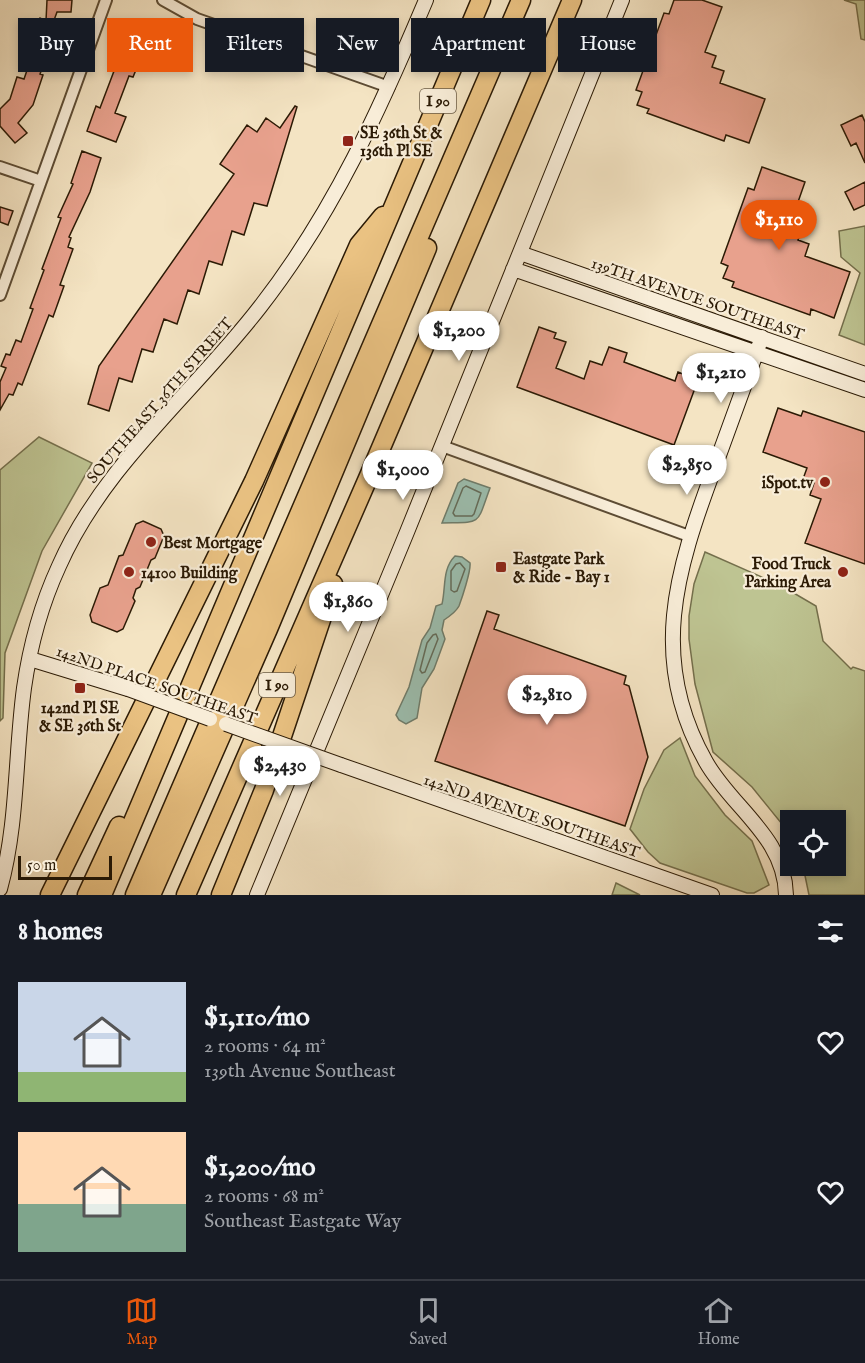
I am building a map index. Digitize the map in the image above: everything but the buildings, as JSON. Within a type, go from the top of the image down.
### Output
[{"type":"highway","name":"I 90","points":[[102,895],[481,0]]},
{"type":"highway","points":[[260,626],[521,0]]},
{"type":"highway","points":[[135,895],[218,722],[533,0]]},
{"type":"highway","name":"I 90","points":[[186,895],[369,476],[572,0]]},
{"type":"highway","points":[[50,895],[254,481],[359,245],[396,202]]},
{"type":"highway","points":[[221,895],[264,790],[369,476]]},
{"type":"highway","points":[[87,895],[232,590]]},
{"type":"highway","points":[[151,895],[201,760]]},
{"type":"street","points":[[0,295],[106,0]]},
{"type":"street","points":[[163,0],[197,20],[389,87]]},
{"type":"street","name":"SOUTHEAST 36TH STREET","points":[[0,889],[11,831],[24,691],[30,659],[41,612],[58,567],[76,529],[117,470],[221,356],[261,307],[304,247],[338,192],[389,87],[426,0]]},
{"type":"street","points":[[257,895],[622,0]]},
{"type":"street","points":[[0,167],[41,181]]},
{"type":"street","name":"139TH AVENUE SOUTHEAST","points":[[520,252],[865,374]]},
{"type":"street","name":"139TH AVENUE SOUTHEAST","points":[[513,269],[865,390]]},
{"type":"street","points":[[762,337],[689,536],[677,585],[673,615],[674,668],[685,715],[698,747],[712,771],[757,825],[779,858],[784,874],[786,895]]},
{"type":"street","points":[[442,446],[689,536]]},
{"type":"street","name":"142ND PLACE SOUTHEAST","points":[[30,659],[83,673],[341,765]]},
{"type":"street","name":"142ND AVENUE SOUTHEAST","points":[[341,765],[712,895]]},
{"type":"green space","points":[[844,0],[865,0],[865,40],[861,39],[856,4]]},
{"type":"green space","points":[[865,226],[865,345],[839,335],[860,273],[841,257],[839,231]]},
{"type":"green space","points":[[39,437],[92,463],[42,551],[5,653],[3,718],[0,721],[0,470]]},
{"type":"green space","points":[[705,552],[780,585],[816,606],[823,641],[851,669],[853,667],[865,671],[865,895],[809,895],[805,876],[846,876],[846,810],[780,810],[780,822],[752,787],[713,752],[695,684],[689,639],[689,616],[694,584]]},
{"type":"green space","points":[[680,738],[695,776],[725,815],[752,841],[769,885],[754,893],[747,893],[660,863],[630,829],[644,789],[664,750]]},
{"type":"green space","points":[[616,883],[640,895],[612,895]]},
{"type":"water","points":[[464,479],[490,488],[479,516],[472,522],[442,523],[458,483]]},
{"type":"water","points":[[455,556],[462,557],[470,563],[466,584],[458,608],[444,620],[442,630],[445,639],[434,669],[422,688],[417,718],[406,724],[396,715],[409,687],[422,640],[430,628],[436,606],[442,604],[446,572]]},
{"type":"place","name":"SE 36th St & 136th Pl SE","points":[[348,141]]},
{"type":"place","name":"iSpot.tv","points":[[825,482]]},
{"type":"place","name":"Best Mortgage","points":[[151,542]]},
{"type":"place","name":"Eastgate Park & Ride - Bay 1","points":[[501,567]]},
{"type":"place","name":"14100 Building","points":[[129,572]]},
{"type":"place","name":"Food Truck Parking Area","points":[[843,572]]},
{"type":"place","name":"142nd Pl SE & SE 36th St","points":[[80,688]]}]
